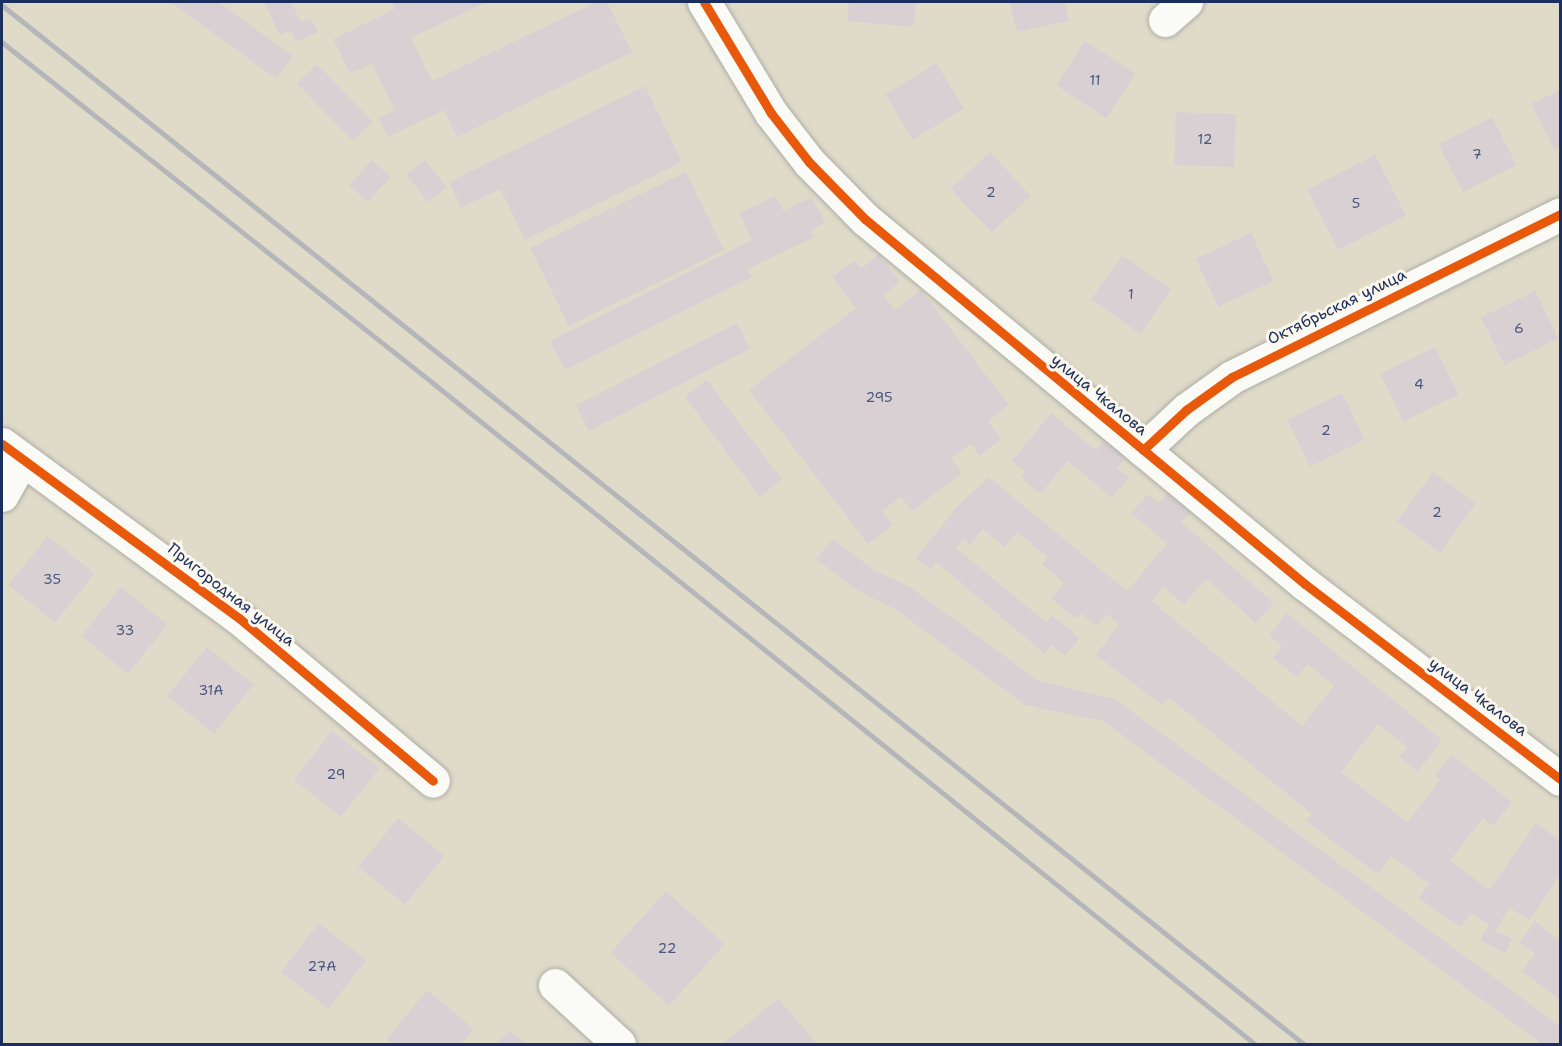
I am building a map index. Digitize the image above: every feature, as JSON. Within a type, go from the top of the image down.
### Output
[{"type":"street","name":"улица Чкалова","points":[[704,2],[771,113],[839,193],[1305,584],[1560,779]]},
{"type":"street","name":"Октябрьская улица","points":[[1143,450],[1186,410],[1232,377],[1560,214]]},
{"type":"street","points":[[2,495],[11,453]]},
{"type":"street","name":"Пригородная улица","points":[[11,453],[239,618],[433,781]]},
{"type":"street","points":[[555,985],[619,1044]]},
{"type":"building","points":[[171,2],[218,2],[293,56],[276,79]]},
{"type":"building","points":[[264,2],[291,2],[301,22],[311,18],[318,32],[296,42],[290,30],[280,35]]},
{"type":"building","points":[[391,2],[487,2],[411,38],[432,81],[596,2],[607,2],[632,52],[457,137],[444,110],[388,137],[378,118],[395,110],[372,64],[350,74],[333,39],[395,9]]},
{"type":"building","points":[[849,2],[916,2],[913,27],[847,21]]},
{"type":"building","points":[[1010,2],[1065,2],[1069,21],[1017,32]]},
{"type":"building","points":[[1085,41],[1135,74],[1106,118],[1056,85]]},
{"type":"building","points":[[936,63],[964,108],[913,140],[885,95]]},
{"type":"building","points":[[317,64],[373,122],[352,141],[297,83]]},
{"type":"building","points":[[645,86],[682,162],[525,240],[500,189],[461,208],[449,182]]},
{"type":"building","points":[[1560,90],[1560,148],[1555,151],[1531,104]]},
{"type":"building","points":[[1176,112],[1236,114],[1234,167],[1174,165]]},
{"type":"building","points":[[1492,117],[1517,165],[1463,192],[1439,144]]},
{"type":"building","points":[[990,152],[1031,196],[991,233],[951,189]]},
{"type":"building","points":[[1375,155],[1406,216],[1338,250],[1307,190]]},
{"type":"building","points":[[372,160],[391,177],[368,202],[349,185]]},
{"type":"building","points":[[425,160],[447,187],[428,202],[406,175]]},
{"type":"building","points":[[686,172],[724,250],[569,326],[531,248]]},
{"type":"building","points":[[775,196],[783,211],[812,197],[825,223],[811,230],[814,237],[748,269],[752,277],[565,370],[550,341],[752,240],[739,213]]},
{"type":"building","points":[[1251,233],[1273,281],[1218,307],[1196,259]]},
{"type":"building","points":[[879,254],[900,282],[883,295],[895,310],[921,290],[1009,405],[988,421],[1001,439],[980,456],[971,444],[951,458],[962,473],[912,511],[901,497],[882,511],[893,525],[868,544],[749,390],[856,308],[832,277],[855,260],[861,268]]},
{"type":"building","points":[[1122,255],[1171,289],[1140,334],[1091,299]]},
{"type":"building","points":[[1535,291],[1558,339],[1504,365],[1481,317]]},
{"type":"building","points":[[737,323],[750,349],[589,431],[576,405]]},
{"type":"building","points":[[1435,347],[1458,395],[1403,421],[1380,374]]},
{"type":"building","points":[[707,380],[782,480],[760,497],[685,397]]},
{"type":"building","points":[[1342,393],[1365,440],[1310,466],[1287,420]]},
{"type":"building","points":[[1051,413],[1096,450],[1106,437],[1128,455],[1117,468],[1129,477],[1112,498],[1068,461],[1040,494],[1021,477],[1026,472],[1012,461]]},
{"type":"building","points":[[1433,472],[1476,503],[1440,553],[1397,521]]},
{"type":"building","points":[[989,477],[1127,591],[1167,544],[1131,513],[1148,494],[1159,503],[1169,491],[1192,510],[1181,522],[1274,603],[1256,623],[1206,579],[1184,604],[1163,587],[1152,601],[1302,726],[1334,686],[1308,664],[1297,677],[1273,658],[1282,646],[1269,635],[1287,613],[1442,740],[1418,772],[1399,757],[1407,747],[1378,724],[1341,772],[1408,822],[1440,780],[1434,776],[1452,755],[1512,802],[1493,826],[1483,818],[1450,860],[1489,890],[1536,823],[1560,841],[1560,874],[1530,920],[1509,908],[1495,931],[1512,939],[1505,953],[1480,940],[1489,925],[1472,913],[1460,927],[1418,898],[1429,884],[1391,856],[1378,874],[1305,821],[1312,814],[1169,698],[1162,705],[1096,655],[1119,624],[1107,614],[1096,626],[1080,613],[1075,619],[1051,598],[1064,583],[1042,564],[1048,557],[1017,532],[1004,547],[983,529],[970,545],[963,539],[956,548],[1046,622],[1052,615],[1080,638],[1065,656],[1052,645],[1045,654],[936,562],[930,570],[916,558],[957,507]]},
{"type":"building","points":[[48,536],[95,574],[55,623],[8,585]]},
{"type":"building","points":[[833,539],[874,570],[910,587],[1039,681],[1115,699],[1560,1026],[1560,1044],[1542,1044],[1103,721],[1025,705],[895,609],[860,592],[816,559]]},
{"type":"building","points":[[121,587],[168,625],[128,674],[81,636]]},
{"type":"building","points":[[207,647],[254,685],[214,734],[167,696]]},
{"type":"building","points":[[332,731],[379,768],[341,817],[294,780]]},
{"type":"building","points":[[398,818],[445,856],[405,905],[358,867]]},
{"type":"building","points":[[666,891],[725,944],[669,1006],[610,953]]},
{"type":"building","points":[[1535,921],[1560,941],[1560,1000],[1522,971],[1535,954],[1519,942]]},
{"type":"building","points":[[319,923],[366,960],[328,1009],[281,972]]},
{"type":"building","points":[[427,990],[474,1029],[461,1044],[394,1044],[387,1039]]},
{"type":"building","points":[[778,998],[817,1044],[723,1044]]},
{"type":"building","points":[[509,1030],[527,1044],[497,1044]]},
{"type":"railway","points":[[2,5],[1304,1044]]},
{"type":"railway","points":[[2,42],[432,382],[1255,1044]]},
{"type":"cycle path","points":[[704,2],[771,113],[809,162],[865,219],[1305,584],[1560,779]]},
{"type":"cycle path","points":[[1143,450],[1186,410],[1232,377],[1560,214]]},
{"type":"cycle path","points":[[2,444],[239,618],[433,781]]}]
